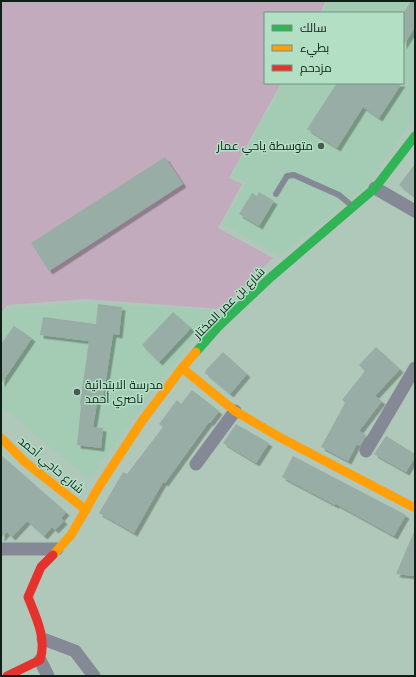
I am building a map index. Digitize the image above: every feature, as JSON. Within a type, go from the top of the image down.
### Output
[{"type":"street","name":"شارع بن عمر المختار","points":[[43,639],[28,597],[41,567],[71,535],[100,485],[142,421],[182,368],[219,326],[272,276],[352,206],[375,188],[415,136]]},
{"type":"street","points":[[375,188],[415,211]]},
{"type":"street","points":[[182,368],[235,411],[281,438],[413,507]]},
{"type":"street","points":[[366,451],[415,368]]},
{"type":"street","points":[[196,464],[235,411]]},
{"type":"street","name":"شارع حاجي أحمد","points":[[1,438],[25,462],[86,510]]},
{"type":"street","points":[[1,549],[57,549]]},
{"type":"street","points":[[7,676],[40,660],[42,655],[43,639],[75,651],[94,676]]},
{"type":"street","points":[[40,660],[48,676]]},
{"type":"lane","points":[[276,194],[287,176],[294,175],[338,195],[352,206]]},
{"type":"shaded area","points":[[1,1],[326,1],[320,12],[264,12],[264,84],[280,84],[229,178],[242,184],[218,228],[273,258],[222,309],[85,299],[7,305],[1,313]]},
{"type":"shaded area","name":"متوسطة ياحي عمار","points":[[328,1],[415,1],[415,116],[366,187],[279,256],[223,224],[246,182],[232,176],[282,84],[404,84],[404,12],[322,12]]},
{"type":"shaded area","name":"مدرسة الابتدائية ناصري أحمد","points":[[89,302],[216,311],[163,378],[89,479],[1,406],[1,318],[8,308]]},
{"type":"building","points":[[411,1],[415,1],[415,27],[404,44],[404,12]]},
{"type":"building","points":[[336,84],[401,84],[379,118],[363,107],[337,148],[307,129]]},
{"type":"building","points":[[165,157],[183,184],[49,271],[31,243]]},
{"type":"building","points":[[415,164],[415,197],[399,185]]},
{"type":"building","points":[[259,192],[274,201],[259,226],[239,214],[252,193],[257,196]]},
{"type":"building","points":[[98,304],[122,307],[119,335],[113,334],[103,398],[98,397],[93,427],[103,428],[101,448],[77,445],[80,404],[89,341],[40,335],[43,317],[96,324]]},
{"type":"building","points":[[173,312],[191,328],[159,362],[142,345]]},
{"type":"building","points":[[14,326],[32,338],[1,384],[1,344]]},
{"type":"building","points":[[376,347],[400,369],[375,396],[382,401],[359,431],[366,435],[360,446],[357,444],[348,461],[321,447],[345,403],[342,400],[365,371],[359,365]]},
{"type":"building","points":[[223,352],[247,374],[230,394],[205,373]]},
{"type":"building","points":[[192,390],[219,411],[210,423],[209,422],[165,483],[163,482],[134,533],[99,513],[123,472],[127,474],[163,427],[159,424],[177,400],[181,404]]},
{"type":"building","points":[[236,424],[269,443],[256,463],[223,443]]},
{"type":"building","points":[[386,436],[415,454],[415,457],[406,472],[374,454]]},
{"type":"building","points":[[1,455],[66,512],[61,518],[64,521],[55,530],[52,527],[44,536],[27,521],[12,537],[7,532],[1,538]]},
{"type":"building","points":[[293,456],[406,515],[394,536],[336,504],[335,505],[282,477]]},
{"type":"building","points":[[415,529],[415,576],[396,574]]},
{"type":"traffic: fast","points":[[196,352],[219,326],[271,277],[375,188],[415,136]]},
{"type":"traffic: slow","points":[[53,555],[71,535],[100,485],[142,421],[196,352]]},
{"type":"traffic: slow","points":[[182,368],[235,411],[281,438],[413,507]]},
{"type":"traffic: slow","points":[[1,438],[25,462],[86,510]]},
{"type":"traffic: jam","points":[[7,676],[40,660],[42,652],[40,628],[28,597],[41,567],[53,555]]},
{"type":"place","name":"متوسطة ياحي عمار","points":[[321,146]]},
{"type":"place","name":"مدرسة الابتدائية ناصري أحمد","points":[[77,392]]}]
